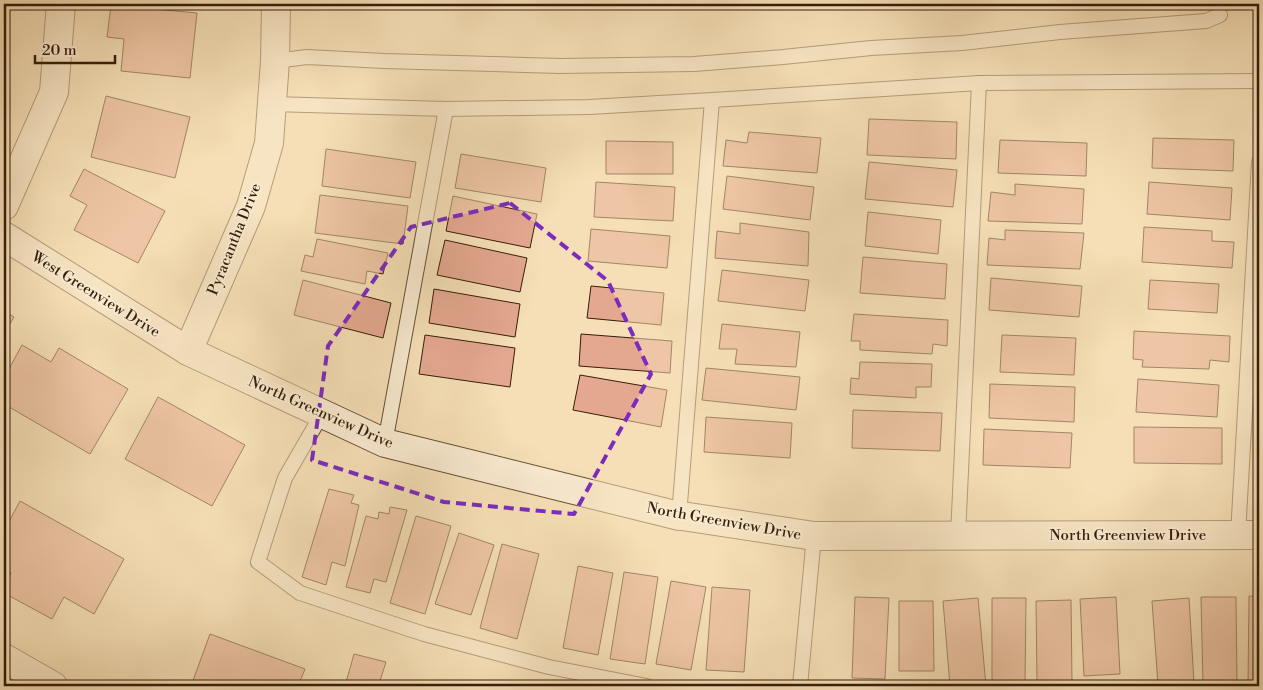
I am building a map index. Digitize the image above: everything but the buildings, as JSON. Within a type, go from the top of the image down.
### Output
[{"type":"street","points":[[4,206],[54,92],[62,4]]},
{"type":"street","name":"Pyracantha Drive","points":[[188,351],[251,206],[269,144],[275,61],[276,4]]},
{"type":"street","name":"West Greenview Drive","points":[[4,236],[188,351]]},
{"type":"street","name":"North Greenview Drive","points":[[188,351],[385,443],[679,516],[814,536],[1249,535]]},
{"type":"street","points":[[4,658],[53,686]]},
{"type":"lane","points":[[275,61],[307,57],[560,66],[694,64],[871,48],[962,43],[1060,32],[1198,21],[1220,15]]},
{"type":"lane","points":[[272,104],[446,109],[589,107],[978,83],[1259,81]]},
{"type":"lane","points":[[958,536],[978,83]]},
{"type":"lane","points":[[679,516],[712,100]]},
{"type":"lane","points":[[385,443],[446,109]]},
{"type":"lane","points":[[1249,535],[1259,162]]},
{"type":"lane","points":[[322,414],[285,478],[258,562],[300,593],[424,634],[548,667],[647,686]]},
{"type":"lane","points":[[800,686],[814,536]]},
{"type":"highlighted area","points":[[510,203],[608,281],[651,374],[574,514],[444,502],[312,460],[328,346],[411,227]]}]
